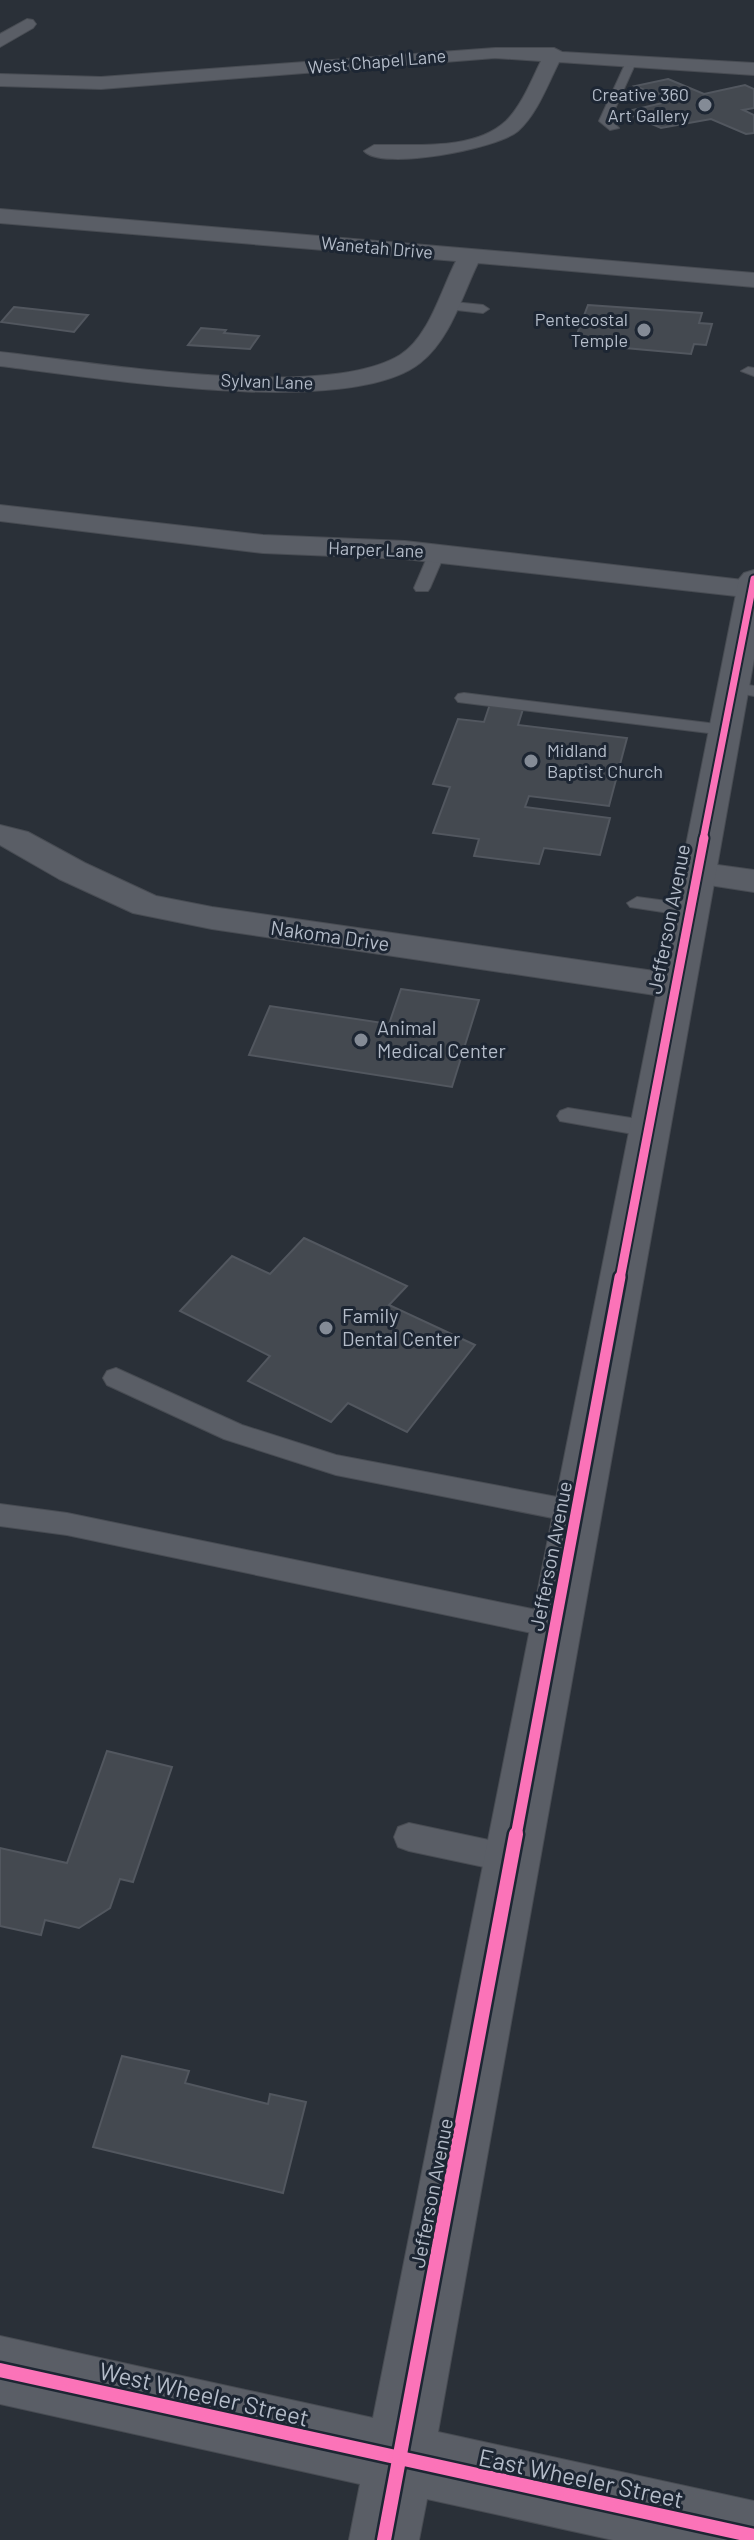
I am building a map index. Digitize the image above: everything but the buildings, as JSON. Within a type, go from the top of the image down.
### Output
[{"type":"street","points":[[0,42],[27,24]]},
{"type":"street","name":"West Chapel Lane","points":[[0,80],[101,83],[495,53],[554,54],[754,69]]},
{"type":"street","points":[[374,151],[455,147],[497,136],[510,129],[554,54]]},
{"type":"street","name":"Wanetah Drive","points":[[0,216],[754,280]]},
{"type":"street","name":"Sylvan Lane","points":[[0,359],[205,380],[275,385],[329,384],[381,372],[408,360],[424,345],[470,256]]},
{"type":"street","name":"Harper Lane","points":[[0,513],[263,544],[437,553],[753,589]]},
{"type":"street","name":"Jefferson Avenue","points":[[384,2540],[693,891],[725,730],[743,689],[753,589]]},
{"type":"street","name":"Nakoma Drive","points":[[0,835],[16,839],[72,871],[146,905],[212,918],[675,986]]},
{"type":"street","points":[[693,891],[754,881]]},
{"type":"street","name":"West Wheeler Street","points":[[0,2370],[400,2460]]},
{"type":"street","name":"East Wheeler Street","points":[[400,2460],[754,2536]]},
{"type":"lane","points":[[614,128],[604,121],[632,60]]},
{"type":"lane","points":[[444,305],[483,309]]},
{"type":"lane","points":[[422,588],[437,553]]},
{"type":"lane","points":[[471,697],[725,730]]},
{"type":"lane","points":[[637,903],[693,891]]},
{"type":"lane","points":[[568,1116],[650,1129]]},
{"type":"lane","points":[[116,1378],[233,1432],[336,1465],[578,1512]]},
{"type":"lane","points":[[0,1515],[67,1524],[556,1626]]},
{"type":"lane","points":[[409,1837],[512,1859]]},
{"type":"cycle path","points":[[384,2540],[754,579]]},
{"type":"cycle path","points":[[0,2370],[754,2536]]},
{"type":"place","name":"Creative 360 Art Gallery","points":[[705,105]]},
{"type":"place","name":"Pentecostal Temple","points":[[644,330]]},
{"type":"place","name":"Midland Baptist Church","points":[[531,761]]},
{"type":"place","name":"Animal Medical Center","points":[[361,1040]]},
{"type":"place","name":"Family Dental Center","points":[[326,1328]]}]
